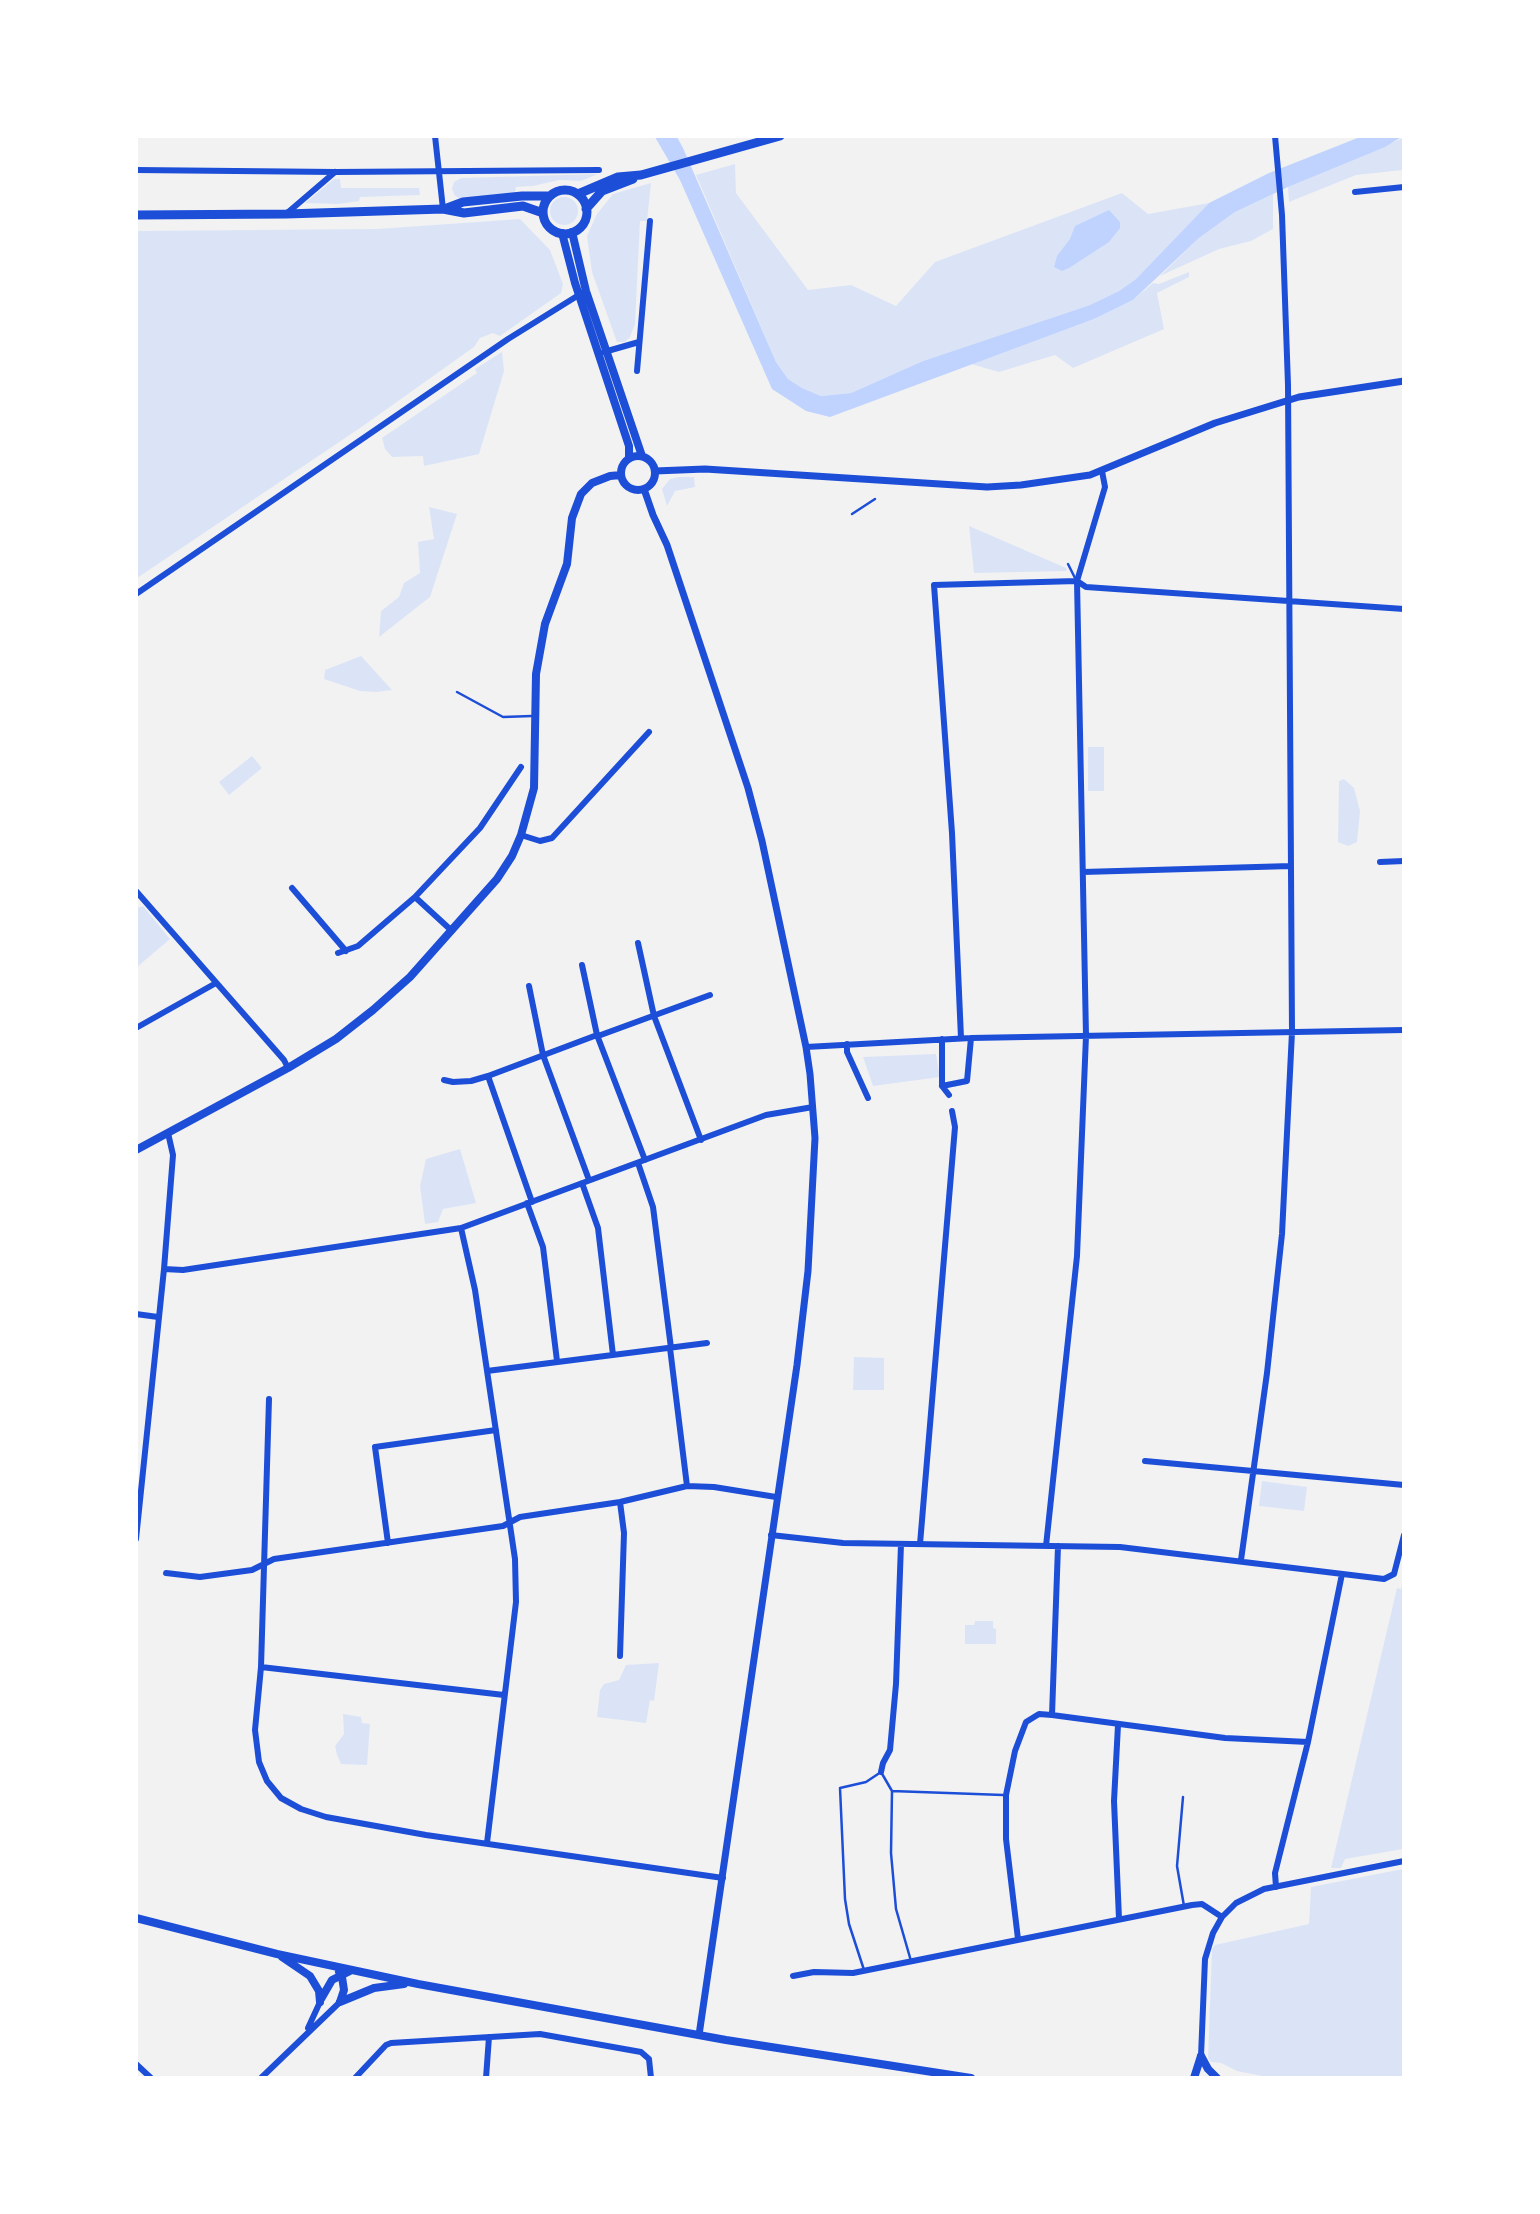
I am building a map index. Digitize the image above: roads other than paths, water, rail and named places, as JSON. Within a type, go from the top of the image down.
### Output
[{"type":"main road","points":[[549,196],[543,213],[547,225],[556,232],[567,233],[583,223],[586,209],[602,191],[664,168],[780,137]]},
{"type":"main road","points":[[443,209],[463,202],[522,195],[549,196],[563,190],[578,194],[618,177],[641,175]]},
{"type":"main road","points":[[578,194],[586,209]]},
{"type":"main road","points":[[136,215],[443,209],[464,213],[523,206],[543,213]]},
{"type":"main road","points":[[567,233],[603,353],[642,456],[650,461],[655,471],[653,481],[644,489],[636,490],[623,481],[622,466],[629,458],[642,456]]},
{"type":"main road","points":[[603,353],[629,446],[629,458]]},
{"type":"main road","points":[[136,1150],[336,1039],[416,971],[497,879],[512,856],[521,835],[534,788],[539,647],[567,564],[572,518],[581,494],[592,483],[621,475]]},
{"type":"main road","points":[[136,1918],[338,1970],[355,1970],[699,2035],[971,2077]]},
{"type":"main road","points":[[277,1954],[310,1976],[319,1991],[320,2002]]},
{"type":"main road","points":[[320,2002],[338,1970]]},
{"type":"main road","points":[[338,1970],[344,1990],[340,2002]]},
{"type":"main road","points":[[340,2002],[373,1987],[418,1984]]},
{"type":"main road","points":[[1194,2077],[1200,2056]]},
{"type":"main road","points":[[1200,2056],[1217,2077]]},
{"type":"street","points":[[435,136],[443,209]]},
{"type":"street","points":[[1241,1560],[1255,1470],[1282,1234],[1292,1032],[1287,400],[1281,203],[1275,136]]},
{"type":"street","points":[[136,170],[599,170]]},
{"type":"street","points":[[286,214],[335,172]]},
{"type":"street","points":[[1355,192],[1404,187]]},
{"type":"street","points":[[637,371],[650,221]]},
{"type":"street","points":[[136,594],[508,339],[583,293]]},
{"type":"street","points":[[603,353],[639,342]]},
{"type":"street","points":[[655,471],[705,469],[987,487],[1021,485],[1090,475],[1215,424],[1287,400],[1404,381]]},
{"type":"street","points":[[1046,1546],[1077,1256],[1086,1037],[1077,581],[1105,487],[1102,471]]},
{"type":"street","points":[[644,489],[667,545],[748,788],[762,841],[806,1047],[815,1154],[808,1271],[797,1365],[699,2035]]},
{"type":"street","points":[[961,1038],[953,833],[934,585],[1077,581],[1086,587],[1404,609]]},
{"type":"street","points":[[521,835],[540,841],[552,838],[649,732]]},
{"type":"street","points":[[338,953],[358,946],[415,897],[480,828],[521,768]]},
{"type":"street","points":[[1380,862],[1404,861]]},
{"type":"street","points":[[1083,872],[1291,866]]},
{"type":"street","points":[[292,888],[346,951]]},
{"type":"street","points":[[137,893],[284,1060],[288,1068]]},
{"type":"street","points":[[415,897],[452,931]]},
{"type":"street","points":[[638,943],[654,1016],[701,1140]]},
{"type":"street","points":[[582,965],[597,1036],[645,1160]]},
{"type":"street","points":[[136,1028],[216,983]]},
{"type":"street","points":[[529,986],[543,1055],[598,1228],[614,1355]]},
{"type":"street","points":[[444,1080],[471,1081],[488,1076],[710,995]]},
{"type":"street","points":[[806,1047],[942,1038],[1404,1030]]},
{"type":"street","points":[[942,1038],[942,1086],[948,1095]]},
{"type":"street","points":[[942,1086],[967,1081],[971,1038]]},
{"type":"street","points":[[847,1044],[868,1098]]},
{"type":"street","points":[[488,1076],[542,1247],[557,1361]]},
{"type":"street","points":[[164,1269],[183,1270],[461,1228],[766,1115],[813,1107]]},
{"type":"street","points":[[920,1544],[955,1126],[952,1111]]},
{"type":"street","points":[[136,1539],[173,1155],[167,1133]]},
{"type":"street","points":[[638,1163],[653,1207],[687,1486]]},
{"type":"street","points":[[461,1228],[475,1290],[507,1511],[511,1522],[516,1602],[487,1843]]},
{"type":"street","points":[[136,1314],[158,1317]]},
{"type":"street","points":[[487,1371],[707,1343]]},
{"type":"street","points":[[269,1399],[261,1667],[255,1730],[259,1762],[267,1781],[281,1798],[301,1809],[326,1817],[426,1835],[723,1878]]},
{"type":"street","points":[[388,1543],[375,1447],[496,1430]]},
{"type":"street","points":[[1145,1461],[1404,1485]]},
{"type":"street","points":[[166,1573],[200,1577],[251,1570],[274,1559],[503,1526],[520,1517],[620,1502],[687,1486],[715,1487],[776,1497]]},
{"type":"street","points":[[620,1502],[624,1533],[620,1656]]},
{"type":"street","points":[[771,1535],[843,1543],[1120,1547],[1384,1579],[1394,1574],[1404,1535]]},
{"type":"street","points":[[881,1772],[891,1751],[901,1544]]},
{"type":"street","points":[[1052,1715],[1058,1546]]},
{"type":"street","points":[[1276,1887],[1275,1872],[1308,1742],[1342,1574]]},
{"type":"street","points":[[261,1667],[504,1695]]},
{"type":"street","points":[[1018,1939],[1006,1839],[1006,1796],[1015,1751],[1026,1722],[1039,1714],[1225,1738],[1308,1742]]},
{"type":"street","points":[[1118,1725],[1114,1812],[1119,1919]]},
{"type":"street","points":[[1200,2056],[1205,1959],[1213,1933],[1222,1917],[1246,1896],[1276,1887],[1404,1861]]},
{"type":"street","points":[[793,1976],[814,1972],[853,1973],[1184,1906],[1202,1904],[1222,1917]]},
{"type":"street","points":[[301,2038],[313,2020],[320,2002]]},
{"type":"street","points":[[261,2077],[340,2002]]},
{"type":"street","points":[[355,2077],[391,2043],[540,2034],[641,2052],[649,2059],[651,2077]]},
{"type":"street","points":[[486,2077],[489,2037]]},
{"type":"street","points":[[136,2064],[151,2077]]},
{"type":"lane","points":[[852,514],[875,499]]},
{"type":"lane","points":[[1068,564],[1077,581]]},
{"type":"lane","points":[[457,692],[503,717],[535,716]]},
{"type":"lane","points":[[864,1971],[849,1924],[845,1899],[840,1788],[866,1782],[881,1772],[892,1791],[891,1853],[896,1909],[911,1961]]},
{"type":"lane","points":[[892,1791],[1006,1796]]},
{"type":"lane","points":[[1182,1797],[1177,1866],[1184,1906]]},
{"type":"water","points":[[1403,136],[1385,147],[1235,212],[1199,238],[1133,300],[1094,319],[830,417],[806,411],[772,389],[680,180],[655,137],[677,137],[683,148],[776,362],[788,379],[821,396],[851,393],[923,361],[1090,305],[1136,279],[1209,203],[1269,173],[1360,137]]},
{"type":"water","points":[[1109,210],[1120,222],[1120,228],[1109,242],[1069,268],[1062,271],[1054,267],[1057,256],[1070,239],[1075,226]]}]
